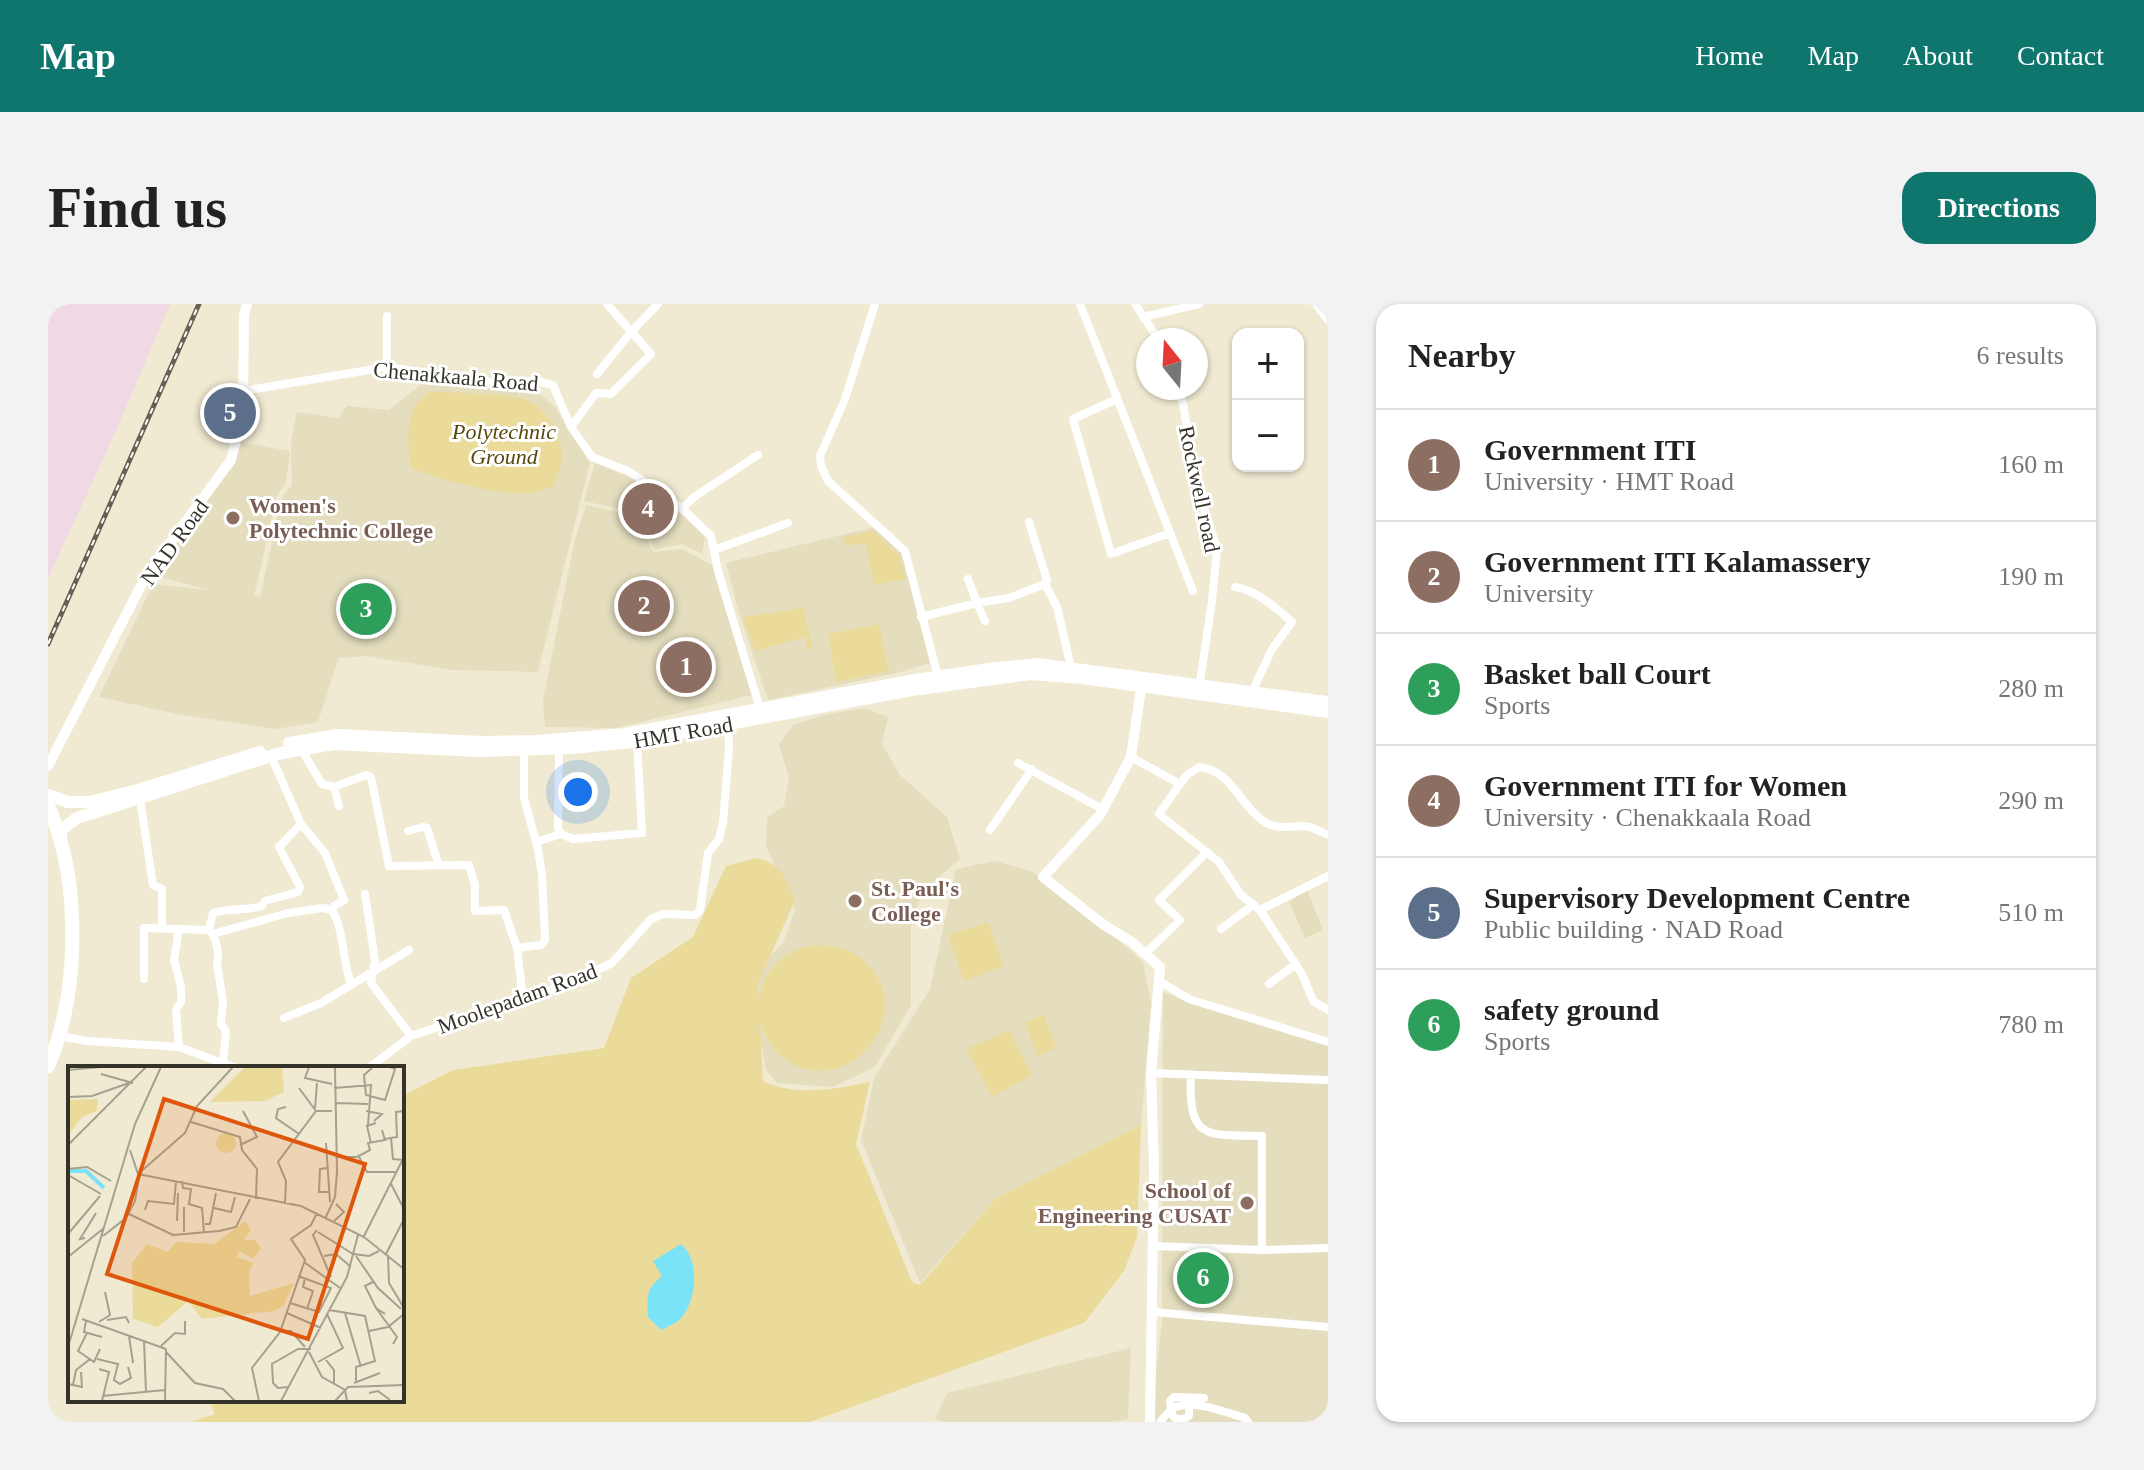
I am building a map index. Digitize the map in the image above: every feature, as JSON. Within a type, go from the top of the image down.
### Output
[{"type":"highway","points":[[48,806],[61,844],[69,887],[72,946],[60,1036],[48,1066]]},
{"type":"main road","name":"HMT Road","points":[[48,795],[68,802],[89,802],[323,736],[354,735],[441,742],[537,741],[625,734],[728,723],[785,709],[1013,666],[1071,667],[1142,682]]},
{"type":"main road","name":"HMT Road","points":[[939,681],[1031,674],[1142,682],[1328,712]]},
{"type":"main road","name":"HMT Road","points":[[1199,690],[1252,692],[1328,702]]},
{"type":"main road","name":"HMT Road","points":[[61,844],[61,830],[77,818],[301,749],[346,744],[437,750],[559,748],[637,741],[760,709],[785,709]]},
{"type":"street","name":"NAD Road","points":[[48,766],[146,576],[231,460],[243,412],[247,304]]},
{"type":"street","points":[[597,374],[658,304]]},
{"type":"street","points":[[875,304],[845,399],[820,456],[821,466],[828,481],[905,551],[939,681]]},
{"type":"street","points":[[1080,304],[1193,591]]},
{"type":"street","points":[[1135,304],[1151,328]]},
{"type":"street","points":[[1143,317],[1199,304]]},
{"type":"street","points":[[1316,304],[1328,320]]},
{"type":"street","points":[[571,427],[596,393],[611,394],[651,354],[608,305]]},
{"type":"street","points":[[387,316],[387,367]]},
{"type":"street","name":"Chenakkaala Road","points":[[243,391],[387,367],[518,386],[533,380],[553,385],[571,427],[592,457],[628,471],[682,509],[711,536],[760,709]]},
{"type":"street","points":[[1117,399],[1073,419],[1111,554],[1170,533]]},
{"type":"street","name":"Rockwell road","points":[[1182,400],[1197,487],[1217,548],[1199,690]]},
{"type":"street","points":[[682,509],[694,497],[758,455]]},
{"type":"street","points":[[1029,522],[1047,580],[1045,584],[1057,607],[1071,667]]},
{"type":"street","points":[[714,550],[788,523]]},
{"type":"street","points":[[968,579],[985,621]]},
{"type":"street","points":[[921,617],[1009,598],[1045,584]]},
{"type":"street","points":[[1235,587],[1246,588],[1272,603],[1292,622],[1272,649],[1252,692]]},
{"type":"street","points":[[1142,682],[1131,757],[1104,810],[1043,877],[1104,925],[1132,942],[1160,967],[1151,1073],[1153,1312],[1150,1422]]},
{"type":"street","name":"Moolepadam Road","points":[[372,1066],[411,1036],[564,985],[612,963],[651,919],[663,914],[695,915],[700,910],[708,853],[719,839],[723,822],[728,723]]},
{"type":"street","points":[[536,842],[561,834],[573,839],[642,833],[637,741]]},
{"type":"street","points":[[559,748],[558,828],[561,834]]},
{"type":"street","points":[[301,749],[322,784],[334,787],[366,775],[371,777],[389,866],[469,865],[475,885],[475,911],[504,910],[517,948],[523,998]]},
{"type":"street","points":[[517,948],[541,945],[545,940],[542,875],[524,798],[524,750]]},
{"type":"street","points":[[271,756],[301,824],[325,853],[344,900],[332,910]]},
{"type":"street","points":[[1131,757],[1180,784]]},
{"type":"street","points":[[1018,763],[1104,810]]},
{"type":"street","points":[[1328,835],[1310,827],[1281,828],[1269,825],[1256,815],[1223,777],[1209,768],[1199,767],[1187,775],[1159,814],[1219,862],[1241,895],[1257,907],[1296,964],[1313,1001],[1328,1010]]},
{"type":"street","points":[[990,830],[1032,769]]},
{"type":"street","points":[[334,787],[339,806]]},
{"type":"street","points":[[140,799],[153,885],[162,889],[162,928]]},
{"type":"street","points":[[223,1063],[226,1031],[221,1024],[222,992],[211,932],[213,913],[226,909],[254,909],[265,901],[298,892],[300,887],[279,847],[301,824]]},
{"type":"street","points":[[408,831],[427,828],[439,866]]},
{"type":"street","points":[[1145,954],[1180,920],[1159,900],[1207,852]]},
{"type":"street","points":[[1221,929],[1257,907],[1328,876]]},
{"type":"street","points":[[365,894],[373,931],[373,988],[411,1036]]},
{"type":"street","points":[[144,979],[144,928],[211,932],[288,913],[323,908],[332,910],[337,919],[344,967],[351,984]]},
{"type":"street","points":[[179,929],[174,960],[181,987],[181,1002],[176,1010],[179,1047]]},
{"type":"street","points":[[284,1018],[321,1003],[409,950]]},
{"type":"street","points":[[1269,984],[1296,964]]},
{"type":"street","points":[[1159,981],[1189,999],[1328,1042]]},
{"type":"street","points":[[60,1036],[87,1041],[179,1047],[231,1066]]},
{"type":"street","points":[[1151,1073],[1328,1080]]},
{"type":"street","points":[[1191,1074],[1192,1117],[1200,1128],[1213,1135],[1262,1136],[1262,1250]]},
{"type":"street","points":[[1153,1246],[1262,1250],[1328,1248]]},
{"type":"street","points":[[1153,1312],[1328,1327]]},
{"type":"street","points":[[1189,1405],[1189,1416],[1183,1419],[1176,1419],[1170,1410],[1170,1401],[1174,1397],[1204,1398]]},
{"type":"street","points":[[1160,1422],[1176,1406],[1189,1405],[1210,1407],[1245,1418],[1248,1422]]},
{"type":"shaded area","points":[[48,304],[170,304],[48,578]]},
{"type":"shaded area","points":[[425,381],[534,389],[555,407],[590,463],[538,672],[452,670],[366,656],[339,658],[318,722],[276,729],[177,714],[99,697],[153,584],[208,590],[157,576],[178,540],[234,463],[241,442],[290,451],[286,483],[277,495],[254,596],[260,597],[282,497],[292,485],[291,442],[297,412],[338,418],[347,406],[389,410]]},
{"type":"shaded area","points":[[595,463],[634,479],[672,506],[705,537],[702,554],[682,544],[654,550],[641,519],[633,512],[584,501]]},
{"type":"shaded area","points":[[586,505],[632,515],[640,523],[653,552],[682,549],[712,565],[752,695],[616,728],[545,727],[543,700],[574,543]]},
{"type":"shaded area","points":[[874,527],[902,552],[930,663],[897,673],[768,700],[726,563]]},
{"type":"shaded area","name":"St. Paul's College","points":[[865,708],[888,717],[882,744],[900,775],[947,817],[960,859],[922,892],[911,926],[911,1005],[875,1067],[833,1087],[777,1083],[766,1070],[753,1002],[762,965],[783,943],[795,910],[766,846],[767,818],[784,806],[789,778],[779,744],[793,725],[824,715]]},
{"type":"shaded area","points":[[995,861],[1031,871],[1066,895],[1143,962],[1151,1003],[1141,1125],[996,1198],[920,1283],[861,1140],[874,1078],[930,989],[956,869]]},
{"type":"shaded area","points":[[1307,890],[1323,930],[1305,938],[1289,902]]},
{"type":"shaded area","name":"School of Engineering CUSAT","points":[[1163,992],[1192,1004],[1328,1042],[1328,1422],[1150,1422],[1162,1323]]},
{"type":"shaded area","points":[[1131,1348],[1128,1419],[1112,1422],[945,1422],[935,1419],[947,1393]]},
{"type":"green space","name":"Polytechnic Ground","points":[[430,391],[511,396],[529,401],[538,408],[552,424],[560,441],[560,467],[552,487],[531,494],[500,492],[452,482],[411,468],[408,433],[411,415],[419,401]]},
{"type":"green space","points":[[873,531],[899,555],[906,579],[874,585],[865,543],[845,546],[843,537]]},
{"type":"green space","points":[[803,608],[813,649],[808,650],[804,637],[755,651],[743,617]]},
{"type":"green space","points":[[879,624],[889,671],[836,682],[828,634]]},
{"type":"green space","points":[[756,858],[765,860],[785,878],[795,900],[757,986],[758,998],[773,967],[794,951],[810,946],[830,945],[853,953],[863,960],[880,982],[885,1006],[880,1028],[868,1048],[849,1063],[827,1071],[803,1069],[780,1055],[760,1024],[763,1081],[802,1090],[870,1082],[856,1144],[912,1282],[920,1285],[996,1198],[1141,1125],[1137,1237],[1124,1271],[1084,1323],[810,1422],[190,1422],[215,1414],[210,1402],[404,1402],[404,1095],[453,1070],[604,1048],[631,978],[693,937],[726,866]]},
{"type":"green space","points":[[988,922],[1004,966],[964,981],[948,935]]},
{"type":"green space","points":[[1044,1015],[1056,1048],[1037,1056],[1025,1022]]},
{"type":"green space","points":[[1009,1030],[1032,1075],[992,1097],[966,1049]]},
{"type":"green space","points":[[1179,1256],[1230,1260],[1227,1300],[1176,1297]]},
{"type":"water","points":[[681,1244],[692,1261],[693,1294],[678,1321],[661,1330],[648,1317],[649,1294],[662,1276],[653,1261]]},
{"type":"railway","points":[[48,644],[199,304]]},
{"type":"place","name":"Supervisory Development Centre","points":[[230,413]]},
{"type":"place","name":"Government ITI for Women","points":[[648,509]]},
{"type":"place","name":"Women's Polytechnic College","points":[[233,518]]},
{"type":"place","name":"Government ITI Kalamassery","points":[[644,606]]},
{"type":"place","name":"Basket ball Court","points":[[366,609]]},
{"type":"place","name":"Government ITI","points":[[686,667]]},
{"type":"place","name":"St. Paul's College","points":[[855,901]]},
{"type":"place","name":"School of Engineering CUSAT","points":[[1247,1203]]},
{"type":"place","name":"safety ground","points":[[1203,1278]]}]
